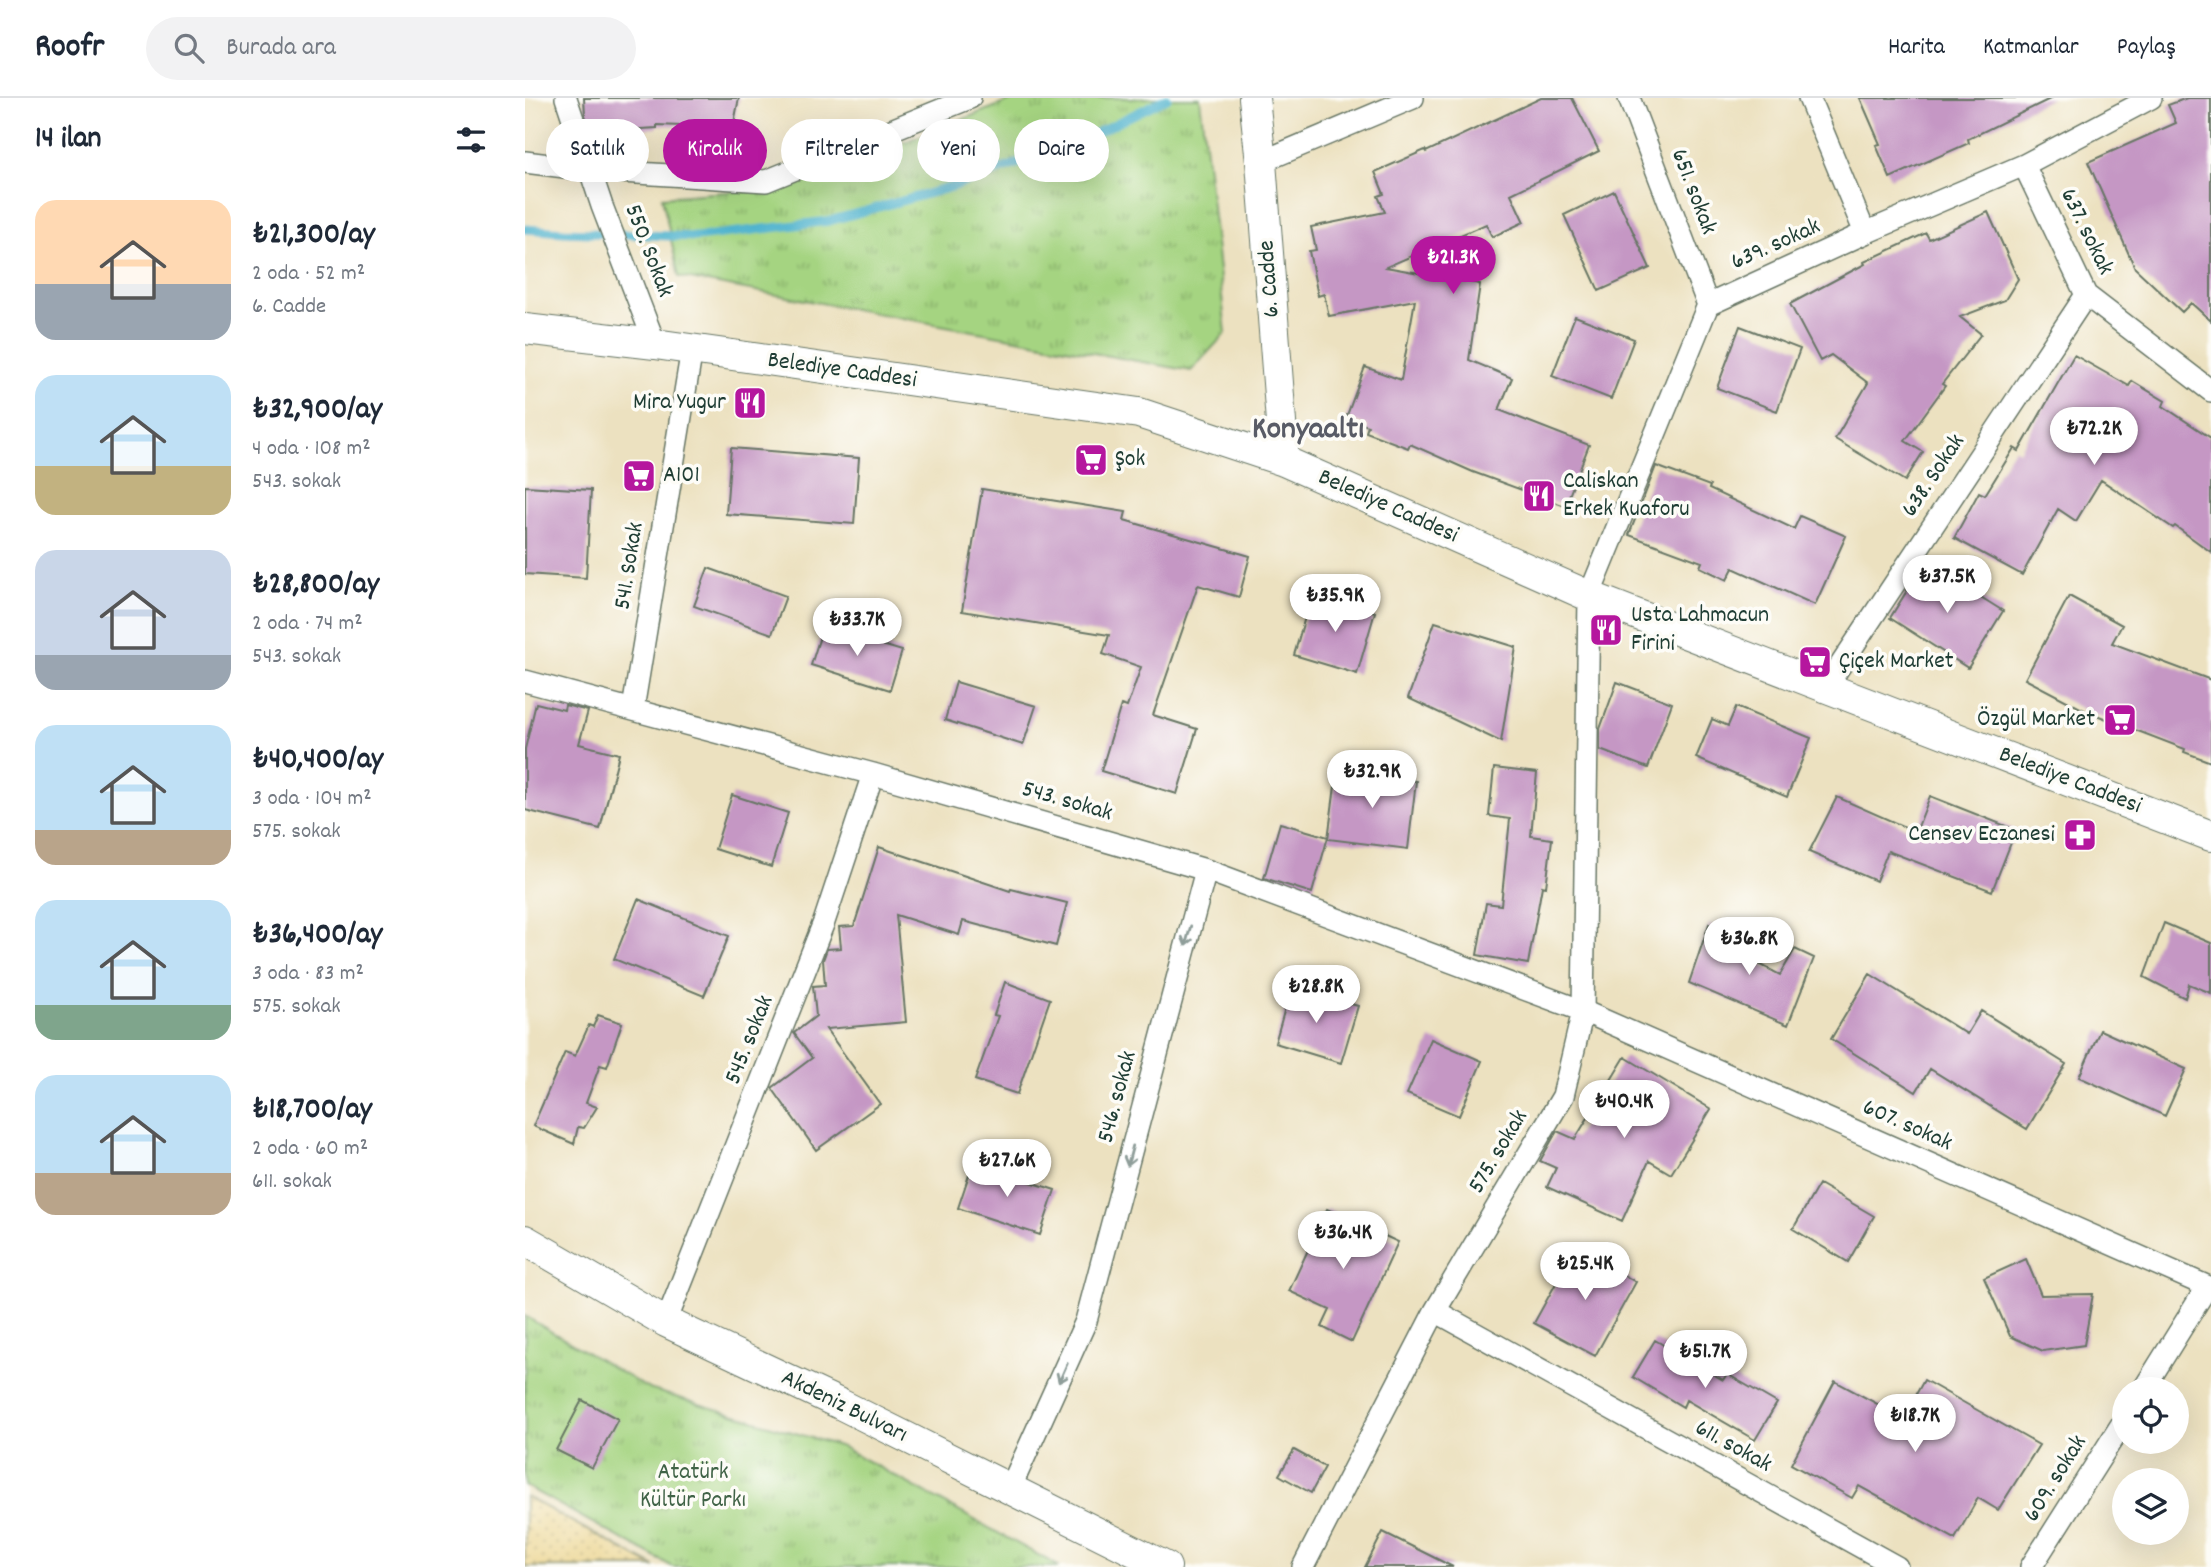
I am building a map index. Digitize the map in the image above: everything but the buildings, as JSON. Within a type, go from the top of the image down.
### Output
[{"type":"main road","name":"6. Cadde","points":[[1255,105],[1284,461]]},
{"type":"main road","name":"Belediye Caddesi","points":[[525,329],[692,349],[1139,413],[1284,461],[1589,596],[2211,836]]},
{"type":"main road","name":"Akdeniz Bulvarı","points":[[525,1240],[666,1322],[840,1404],[1166,1567]]},
{"type":"street","name":"550. Sokak","points":[[566,98],[573,119]]},
{"type":"street","points":[[1261,162],[1413,98]]},
{"type":"street","name":"651. sokak","points":[[1629,98],[1707,305]]},
{"type":"street","points":[[1809,98],[1865,233]]},
{"type":"street","name":"639. sokak","points":[[1707,305],[2024,165],[2151,98]]},
{"type":"street","points":[[649,174],[766,181],[958,100]]},
{"type":"street","points":[[525,162],[546,165]]},
{"type":"street","name":"637. sokak","points":[[2024,165],[2086,295],[2211,391]]},
{"type":"street","name":"550. Sokak","points":[[593,182],[655,344]]},
{"type":"street","name":"638. Sokak","points":[[1826,687],[2086,295]]},
{"type":"street","points":[[1589,596],[1707,305]]},
{"type":"street","name":"541. Sokak","points":[[633,709],[692,349]]},
{"type":"street","name":"575. sokak","points":[[1303,1567],[1435,1311],[1563,1096],[1583,1011],[1589,596]]},
{"type":"street","name":"543. sokak","points":[[526,683],[873,774],[1206,870],[1583,1011]]},
{"type":"street","name":"545. sokak","points":[[666,1322],[824,922],[873,774]]},
{"type":"street","name":"546. sokak","points":[[1010,1489],[1086,1321],[1206,870]]},
{"type":"street","name":"607. sokak","points":[[1583,1011],[2209,1288]]},
{"type":"street","points":[[2151,1377],[2209,1288]]},
{"type":"street","name":"611. sokak","points":[[1435,1311],[1897,1567]]},
{"type":"street","name":"609. sokak","points":[[2031,1567],[2112,1439]]},
{"type":"green space","points":[[1017,98],[1200,98],[1226,333],[1191,371],[679,277],[662,197],[790,187],[803,182],[903,182],[903,143],[917,137],[917,182],[1000,182],[1000,119],[963,119]]},
{"type":"green space","name":"Atatürk Kültür Parkı","points":[[525,1316],[649,1389],[842,1447],[1060,1567],[673,1567],[525,1486]]},
{"type":"sand","points":[[525,1496],[655,1567],[525,1567]]},
{"type":"waterway","points":[[525,229],[697,237],[829,221],[952,187],[1078,142],[1167,98]]},
{"type":"place","name":"Mira Yugur","points":[[750,403]]},
{"type":"place","name":"Şok","points":[[1091,460]]},
{"type":"place","name":"A101","points":[[639,476]]},
{"type":"place","name":"Caliskan Erkek Kuaforu","points":[[1539,496]]},
{"type":"place","name":"Usta Lahmacun Firini","points":[[1606,630]]},
{"type":"place","name":"Çiçek Market","points":[[1815,662]]},
{"type":"place","name":"Özgül Market","points":[[2120,720]]},
{"type":"place","name":"Censev Eczanesi","points":[[2080,835]]},
{"type":"district","name":"Konyaaltı","points":[[1308,431]]}]
